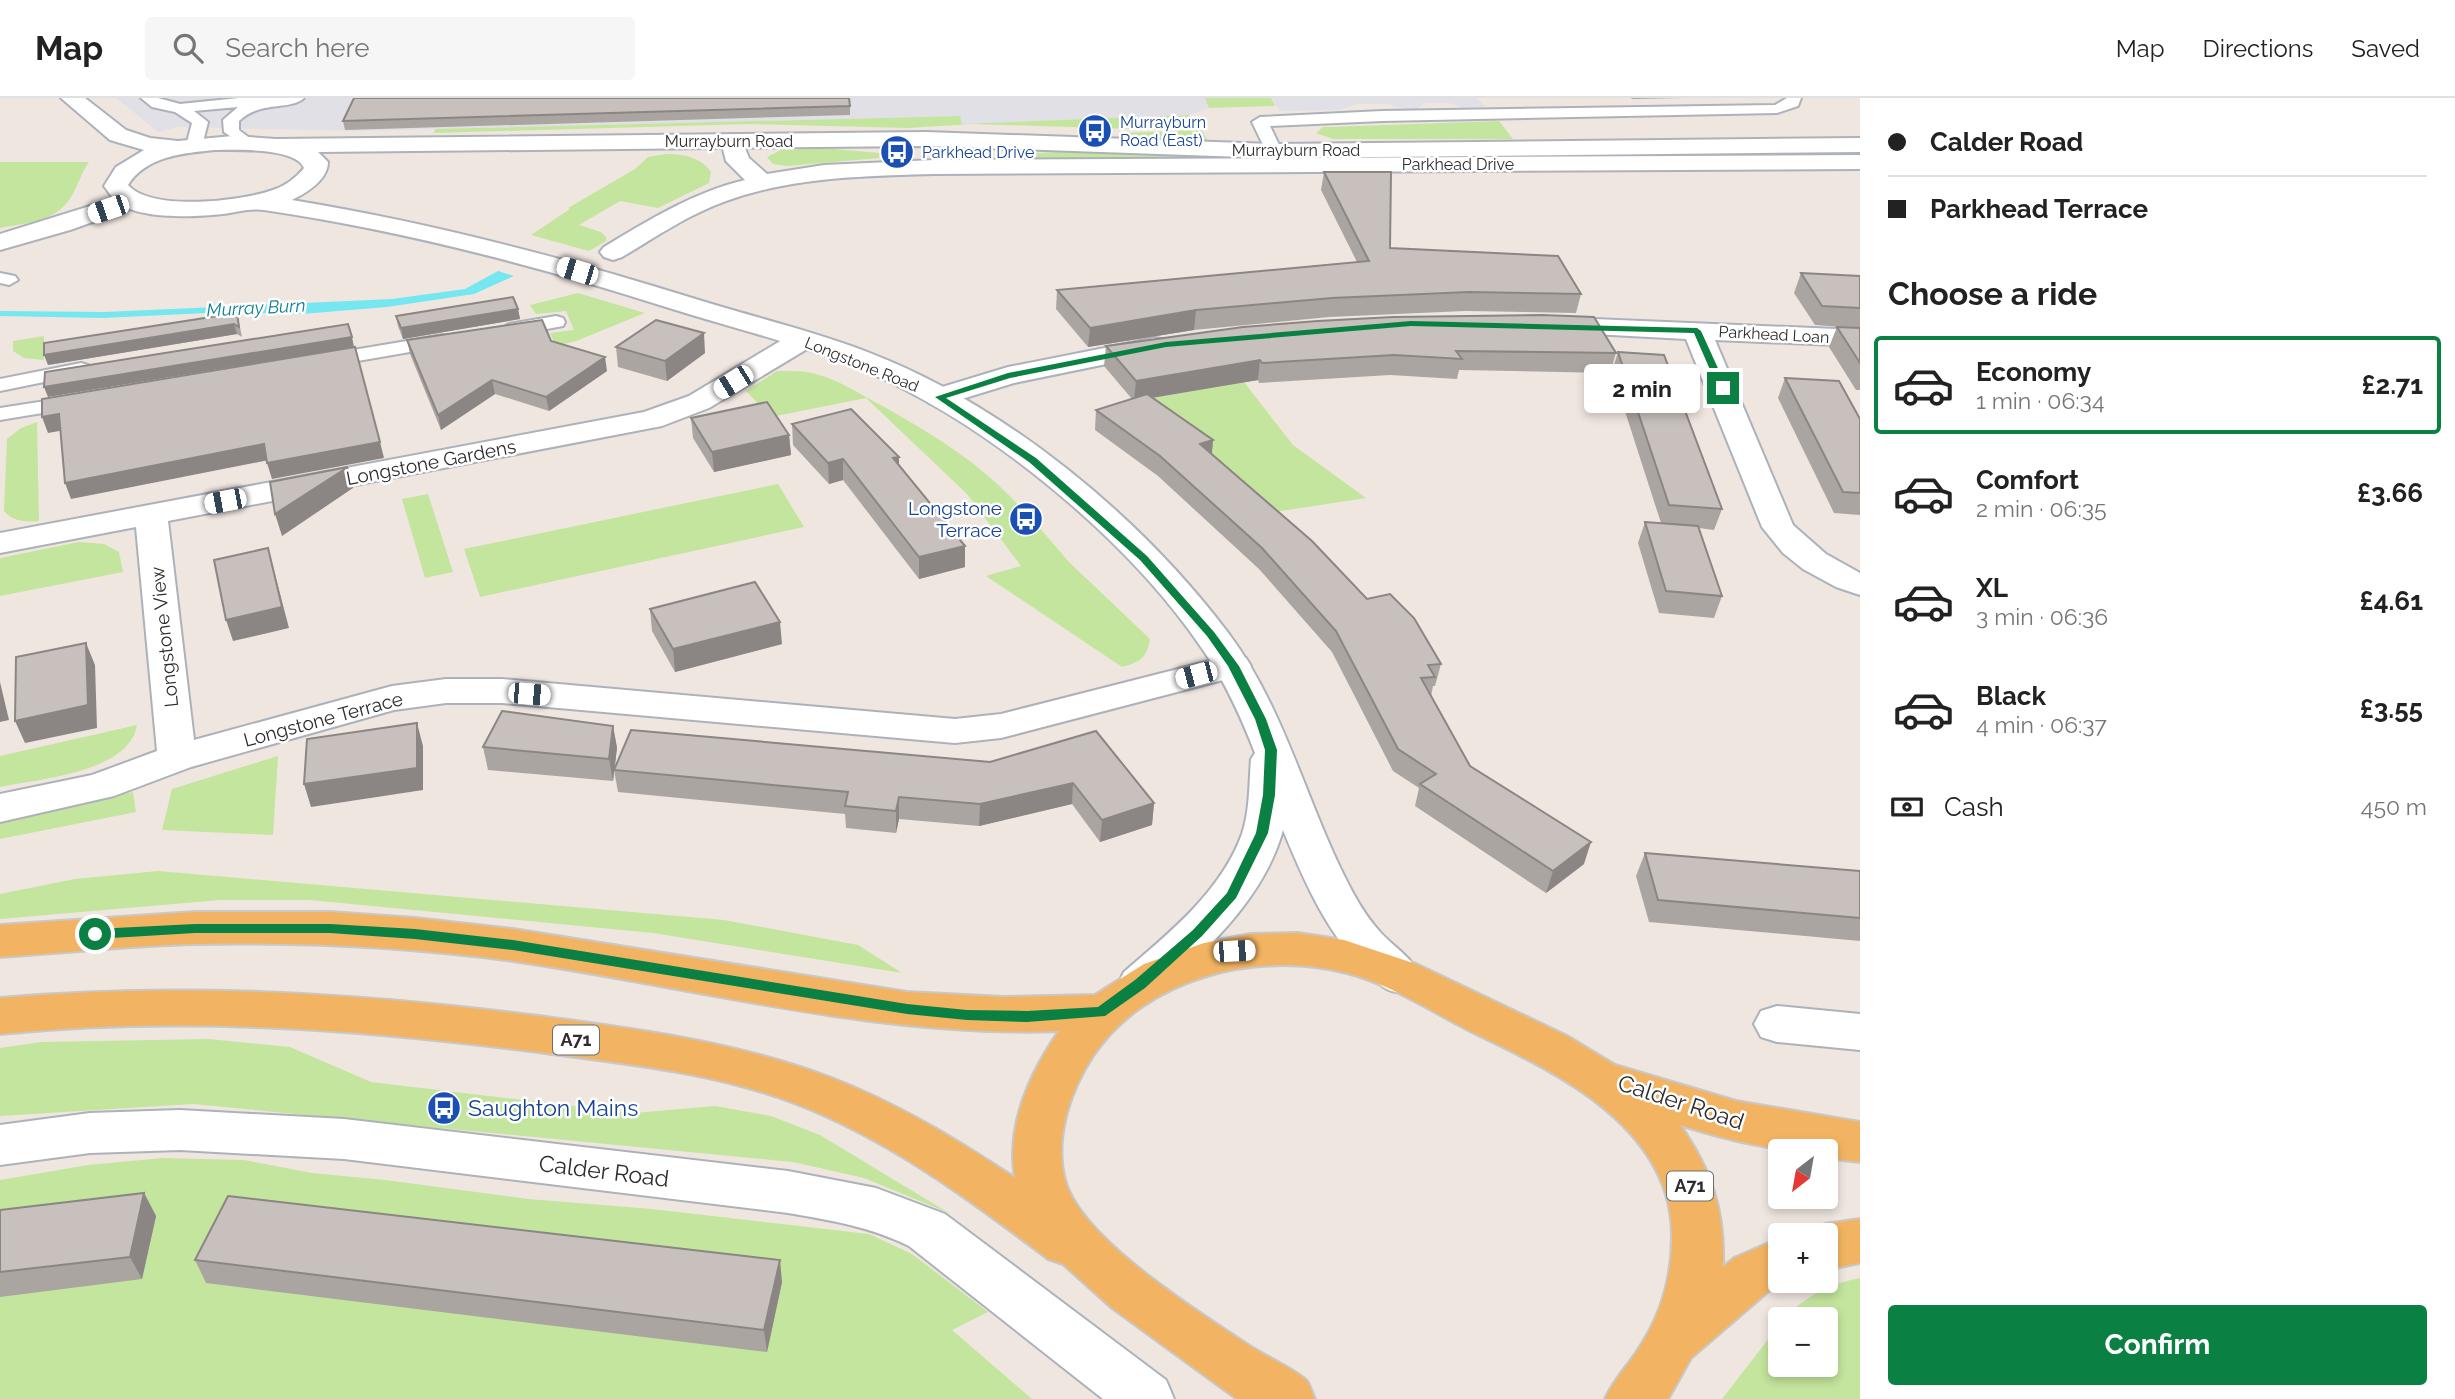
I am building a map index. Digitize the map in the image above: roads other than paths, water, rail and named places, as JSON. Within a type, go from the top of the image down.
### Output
[{"type":"main road","points":[[0,941],[195,928],[355,930],[513,945],[907,1009],[967,1015],[1015,1016],[1100,1012]]},
{"type":"main road","name":"A71","points":[[1096,1265],[1058,1221],[1042,1188],[1037,1151],[1042,1115],[1052,1078],[1073,1043],[1100,1012],[1140,984],[1185,966],[1234,951],[1285,949],[1342,956],[1398,975],[1587,1069],[1636,1110],[1670,1146],[1689,1181],[1698,1235],[1695,1282],[1674,1341],[1646,1385],[1633,1399]]},
{"type":"main road","name":"A71","points":[[0,1016],[139,1008],[271,1009],[388,1016],[584,1041],[715,1062],[811,1090],[877,1119],[941,1154],[1096,1265],[1254,1386],[1287,1399]]},
{"type":"main road","name":"Calder Road","points":[[1587,1069],[1653,1098],[1695,1112],[1813,1137],[1860,1142]]},
{"type":"main road","points":[[1838,1245],[1860,1241]]},
{"type":"main road","name":"A71","points":[[1674,1341],[1752,1274],[1768,1267]]},
{"type":"street","points":[[72,98],[118,135],[148,144],[187,147],[248,143],[277,146],[302,153],[311,172]]},
{"type":"street","points":[[118,135],[128,155],[127,170]]},
{"type":"street","name":"Murrayburn Road","points":[[277,146],[396,147],[593,141],[965,140],[1274,151],[1860,145]]},
{"type":"street","points":[[732,141],[735,156],[741,166],[763,183]]},
{"type":"street","points":[[187,147],[151,156],[127,170],[116,186],[118,192],[152,206],[220,207],[261,202]]},
{"type":"street","name":"Murrayburn Road","points":[[261,202],[281,196],[311,172],[396,147]]},
{"type":"street","name":"Parkhead Drive","points":[[613,252],[691,207],[724,193],[821,172],[914,167],[1860,162]]},
{"type":"street","name":"Longstone Road","points":[[311,172],[310,195],[348,216]]},
{"type":"street","points":[[0,242],[61,225],[132,200]]},
{"type":"street","name":"Longstone Road","points":[[261,202],[348,216],[531,257],[802,340],[882,369],[939,397],[1033,460],[1108,524],[1179,597],[1233,666],[1260,719],[1271,750],[1342,910],[1353,930],[1398,975]]},
{"type":"street","name":"Parkhead Loan","points":[[1518,324],[1860,338]]},
{"type":"street","points":[[1697,331],[1778,527],[1797,550],[1816,564],[1860,585]]},
{"type":"street","name":"Longstone Gardens","points":[[0,543],[665,416],[708,398],[802,340]]},
{"type":"street","points":[[939,397],[1008,376],[1177,343]]},
{"type":"street","name":"Longstone View","points":[[151,516],[177,758]]},
{"type":"street","name":"Longstone Terrace","points":[[0,808],[100,787],[177,758],[392,698],[446,691],[502,691],[955,731],[1001,726],[1233,666]]},
{"type":"street","name":"Longstone Road","points":[[1140,984],[1197,933],[1238,884],[1262,833],[1269,795],[1271,750]]},
{"type":"street","points":[[1777,1024],[1860,1032]]},
{"type":"street","name":"Calder Road","points":[[0,1145],[90,1133],[180,1130],[344,1139],[788,1192],[859,1204],[900,1216],[927,1230],[1146,1399]]},
{"type":"lane","points":[[148,98],[157,104],[180,108],[297,98]]},
{"type":"lane","points":[[1370,98],[1382,117]]},
{"type":"lane","points":[[1274,151],[1260,122],[1777,109],[1793,103],[1794,98]]},
{"type":"lane","points":[[248,143],[232,132],[231,120],[241,109],[270,100]]},
{"type":"lane","points":[[180,108],[200,122],[198,136],[187,147]]},
{"type":"lane","points":[[488,333],[556,322]]},
{"type":"lane","points":[[298,365],[461,338]]},
{"type":"lane","points":[[0,385],[102,365]]},
{"type":"lane","points":[[0,415],[95,399]]},
{"type":"water","name":"Murray Burn","points":[[498,271],[514,276],[474,294],[387,307],[302,314],[227,312],[103,318],[0,316],[0,311],[104,312],[392,299],[465,289]]},
{"type":"place","name":"Murrayburn Road (East)","points":[[1095,131]]},
{"type":"place","name":"Parkhead Drive","points":[[897,152]]},
{"type":"place","name":"Longstone Terrace","points":[[1026,519]]},
{"type":"place","name":"Saughton Mains","points":[[444,1108]]}]
